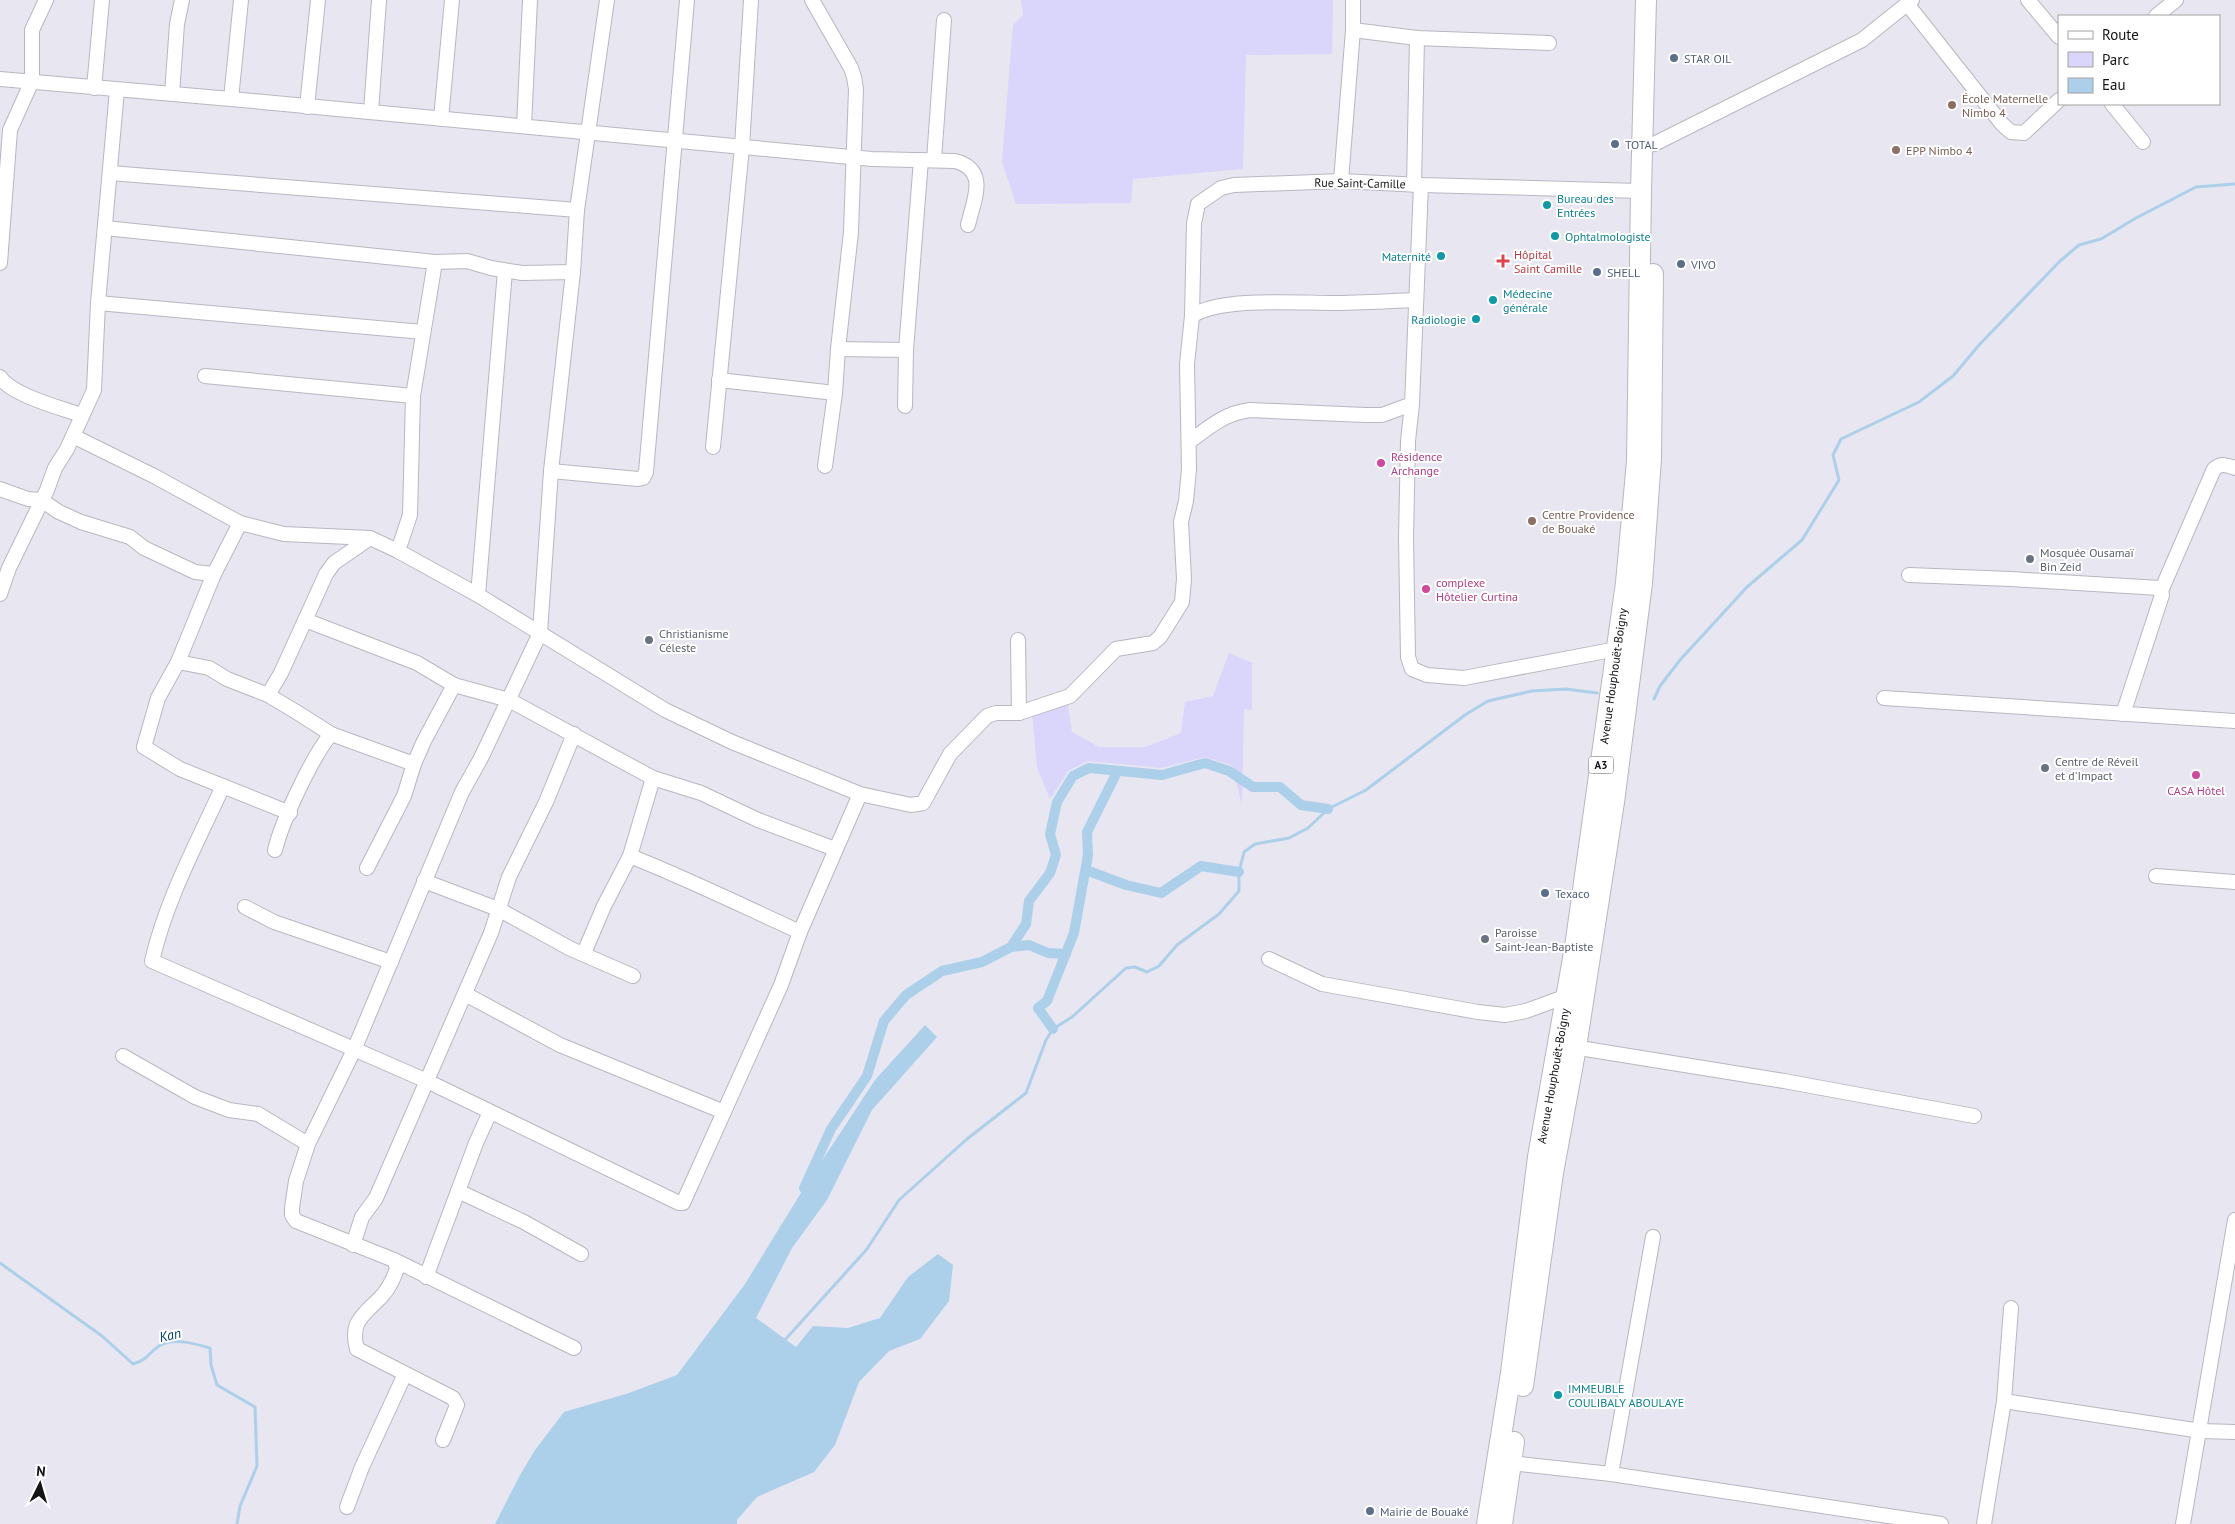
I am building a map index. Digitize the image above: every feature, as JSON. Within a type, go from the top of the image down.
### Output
[{"type":"highway","name":"Avenue Houphouët-Boigny","points":[[1487,1524],[1511,1373],[1538,1157],[1567,1046],[1614,802],[1642,583],[1651,459],[1646,0]]},
{"type":"highway","name":"Avenue Houphouët-Boigny","points":[[1502,1524],[1553,1173],[1567,1046],[1567,996],[1627,573],[1637,461],[1641,191],[1648,145],[1657,0]]},
{"type":"street","points":[[0,263],[4,170],[11,125],[32,81],[32,30],[46,0]]},
{"type":"street","points":[[94,88],[102,0]]},
{"type":"street","points":[[172,94],[177,24],[182,0]]},
{"type":"street","points":[[231,99],[241,0]]},
{"type":"street","points":[[307,107],[318,0]]},
{"type":"street","points":[[371,112],[379,0]]},
{"type":"street","points":[[441,119],[452,0]]},
{"type":"street","points":[[524,126],[530,0]]},
{"type":"street","points":[[574,1348],[394,1260],[296,1221],[292,1215],[296,1181],[308,1144],[354,1050],[462,792],[540,634],[551,471],[573,272],[577,210],[590,132],[607,0]]},
{"type":"street","points":[[551,471],[638,479],[645,476],[676,142],[687,0]]},
{"type":"street","points":[[713,447],[742,147],[751,0]]},
{"type":"street","points":[[812,0],[854,77],[854,156],[851,232],[835,393],[825,466]]},
{"type":"street","points":[[1341,181],[1353,30],[1353,0]]},
{"type":"street","points":[[2028,0],[2058,36]]},
{"type":"street","points":[[2157,15],[2176,0]]},
{"type":"street","points":[[1648,145],[1862,40],[1910,2],[2002,124],[2011,132],[2024,133],[2058,101]]},
{"type":"street","points":[[905,406],[906,350],[944,20]]},
{"type":"street","points":[[1353,30],[1417,38],[1549,43]]},
{"type":"street","points":[[1417,38],[1416,300],[1412,404],[1408,441],[1406,538],[1408,657],[1412,669],[1427,675],[1464,678],[1617,649]]},
{"type":"street","points":[[0,79],[872,159],[954,161],[966,164],[973,170],[977,184],[968,225]]},
{"type":"street","points":[[0,594],[9,568],[47,490],[55,468],[73,436],[94,390],[98,303],[117,90]]},
{"type":"street","points":[[2113,105],[2143,142]]},
{"type":"street","points":[[110,173],[577,210]]},
{"type":"street","name":"Rue Saint-Camille","points":[[1192,316],[1194,223],[1198,204],[1221,188],[1234,185],[1341,181],[1641,191]]},
{"type":"street","points":[[105,228],[435,262],[467,261],[505,271],[573,272]]},
{"type":"street","points":[[398,551],[410,515],[413,396],[435,262]]},
{"type":"street","points":[[478,595],[505,271]]},
{"type":"street","points":[[73,436],[154,476],[240,523],[284,534],[370,538],[398,551],[478,595],[665,710],[732,742],[860,794],[911,806],[919,805],[927,799],[950,754],[987,716],[996,713],[1018,713],[1070,696],[1116,649],[1147,646],[1160,637],[1182,602],[1184,592],[1181,522],[1186,501],[1189,442],[1188,364],[1192,316],[1203,310],[1249,302],[1332,303],[1416,300]]},
{"type":"street","points":[[98,303],[423,332]]},
{"type":"street","points":[[838,349],[906,350]]},
{"type":"street","points":[[205,376],[413,396]]},
{"type":"street","points":[[0,377],[9,387],[81,416]]},
{"type":"street","points":[[719,380],[835,393]]},
{"type":"street","points":[[1189,442],[1218,420],[1236,411],[1374,415],[1392,412],[1412,404]]},
{"type":"street","points":[[2123,714],[2162,591],[2214,469],[2225,465],[2235,468]]},
{"type":"street","points":[[0,489],[28,499],[41,500],[59,512],[81,522],[130,537],[144,548],[195,572],[214,574]]},
{"type":"street","points":[[240,523],[214,574],[178,662],[158,698],[144,747],[180,769],[290,812]]},
{"type":"street","points":[[268,695],[281,673],[326,574],[334,563],[370,538]]},
{"type":"street","points":[[1909,575],[2139,586],[2159,588],[2162,591]]},
{"type":"street","points":[[305,620],[417,663],[454,685],[509,700],[653,778],[700,793],[758,820],[835,849]]},
{"type":"street","points":[[1018,640],[1018,713]]},
{"type":"street","points":[[178,662],[209,668],[227,679],[268,695],[331,734],[414,764]]},
{"type":"street","points":[[367,868],[404,796],[414,764],[454,685]]},
{"type":"street","points":[[1884,698],[2235,721]]},
{"type":"street","points":[[274,850],[323,744],[331,734]]},
{"type":"street","points":[[353,1245],[362,1217],[376,1198],[491,933],[509,877],[546,802],[574,734]]},
{"type":"street","points":[[584,953],[604,906],[630,856],[653,778]]},
{"type":"street","points":[[223,786],[170,904],[158,934],[152,961],[427,1081],[679,1203],[683,1202],[781,985],[800,932],[860,794]]},
{"type":"street","points":[[630,856],[678,878],[712,890],[800,932]]},
{"type":"street","points":[[2156,876],[2235,882]]},
{"type":"street","points":[[424,881],[498,909],[571,949],[584,953],[633,976]]},
{"type":"street","points":[[245,907],[274,922],[391,962]]},
{"type":"street","points":[[1269,959],[1322,984],[1478,1012],[1506,1015],[1526,1011],[1567,996]]},
{"type":"street","points":[[464,994],[560,1046],[724,1112]]},
{"type":"street","points":[[1567,1046],[1784,1081],[1974,1116]]},
{"type":"street","points":[[123,1056],[195,1097],[229,1110],[258,1114],[308,1144]]},
{"type":"street","points":[[426,1277],[490,1112]]},
{"type":"street","points":[[458,1191],[524,1222],[580,1254]]},
{"type":"street","points":[[2183,1524],[2235,1220]]},
{"type":"street","points":[[1611,1474],[1652,1237]]},
{"type":"street","points":[[394,1260],[397,1268],[393,1280],[383,1295],[369,1307],[358,1321],[354,1337],[357,1349],[453,1398],[457,1405],[443,1440]]},
{"type":"street","points":[[1984,1524],[2004,1401],[2011,1308]]},
{"type":"street","points":[[347,1507],[362,1467],[405,1374]]},
{"type":"street","points":[[2004,1401],[2200,1431],[2235,1432]]},
{"type":"street","points":[[1511,1463],[1611,1474],[1941,1524]]},
{"type":"green space","points":[[1021,0],[1333,0],[1332,54],[1246,55],[1243,169],[1133,179],[1131,203],[1016,204],[1002,162],[1013,25],[1023,15]]},
{"type":"green space","points":[[1229,653],[1252,663],[1252,710],[1244,709],[1242,805],[1232,765],[1205,757],[1161,768],[1088,761],[1068,771],[1050,799],[1037,767],[1032,713],[1068,705],[1072,732],[1099,747],[1146,747],[1181,733],[1185,702],[1213,696]]},
{"type":"water","points":[[925,1025],[937,1037],[872,1110],[827,1200],[792,1248],[756,1318],[796,1347],[813,1326],[848,1328],[880,1318],[908,1277],[938,1254],[953,1265],[949,1301],[920,1339],[889,1351],[859,1382],[835,1445],[814,1472],[757,1497],[737,1520],[737,1524],[495,1524],[535,1450],[564,1412],[629,1393],[677,1375],[745,1284],[804,1188],[875,1080]]},
{"type":"waterway","points":[[1654,699],[1660,686],[1680,660],[1747,587],[1802,540],[1839,480],[1833,455],[1841,439],[1919,402],[1953,376],[1980,344],[2060,261],[2079,245],[2101,239],[2136,218],[2196,187],[2235,184]]},
{"type":"waterway","points":[[784,1341],[867,1249],[899,1200],[967,1139],[1026,1093],[1046,1040],[1053,1029],[1072,1017],[1126,968],[1135,967],[1147,972],[1159,966],[1177,945],[1219,914],[1239,891],[1239,872],[1244,852],[1255,844],[1289,838],[1308,828],[1328,809],[1366,790],[1465,715],[1488,701],[1532,691],[1566,689],[1597,693]]},
{"type":"waterway","points":[[1011,947],[1026,924],[1029,901],[1050,873],[1056,855],[1050,834],[1057,802],[1073,776],[1089,768],[1162,775],[1205,763],[1229,771],[1253,787],[1280,787],[1301,805],[1328,809]]},
{"type":"waterway","points":[[1053,1029],[1038,1008],[1047,1001],[1074,933],[1088,855],[1087,832],[1117,772]]},
{"type":"waterway","points":[[1086,870],[1126,885],[1161,893],[1201,866],[1239,872]]},
{"type":"waterway","points":[[804,1188],[831,1129],[867,1076],[884,1021],[906,995],[942,971],[982,962],[1011,947],[1029,945],[1048,953],[1066,954]]},
{"type":"waterway","name":"Kan","points":[[0,1263],[102,1336],[133,1364],[145,1358],[165,1343],[184,1342],[210,1348],[211,1365],[217,1385],[255,1407],[257,1466],[240,1506],[237,1524]]},
{"type":"place","name":"STAR OIL","points":[[1674,58]]},
{"type":"place","name":"École Maternelle Nimbo 4","points":[[1952,105]]},
{"type":"place","name":"TOTAL","points":[[1615,144]]},
{"type":"place","name":"EPP Nimbo 4","points":[[1896,150]]},
{"type":"place","name":"Bureau des Entrées","points":[[1547,205]]},
{"type":"place","name":"Ophtalmologiste","points":[[1555,236]]},
{"type":"place","name":"Maternité","points":[[1441,256]]},
{"type":"place","name":"Hôpital Saint Camille","points":[[1503,261]]},
{"type":"place","name":"VIVO","points":[[1681,264]]},
{"type":"place","name":"SHELL","points":[[1597,272]]},
{"type":"place","name":"Médecine générale","points":[[1493,300]]},
{"type":"place","name":"Radiologie","points":[[1476,319]]},
{"type":"place","name":"Résidence Archange","points":[[1381,463]]},
{"type":"place","name":"Centre Providence de Bouaké","points":[[1532,521]]},
{"type":"place","name":"Mosquée Ousamaï Bin Zeid","points":[[2030,559]]},
{"type":"place","name":"complexe Hôtelier Curtina","points":[[1426,589]]},
{"type":"place","name":"Christianisme Céleste","points":[[649,640]]},
{"type":"place","name":"Centre de Réveil et d'Impact","points":[[2045,768]]},
{"type":"place","name":"CASA Hôtel","points":[[2196,775]]},
{"type":"place","name":"Texaco","points":[[1545,893]]},
{"type":"place","name":"Paroisse Saint-Jean-Baptiste","points":[[1485,939]]},
{"type":"place","name":"IMMEUBLE COULIBALY ABOULAYE","points":[[1558,1395]]},
{"type":"place","name":"Mairie de Bouaké","points":[[1370,1511]]}]
